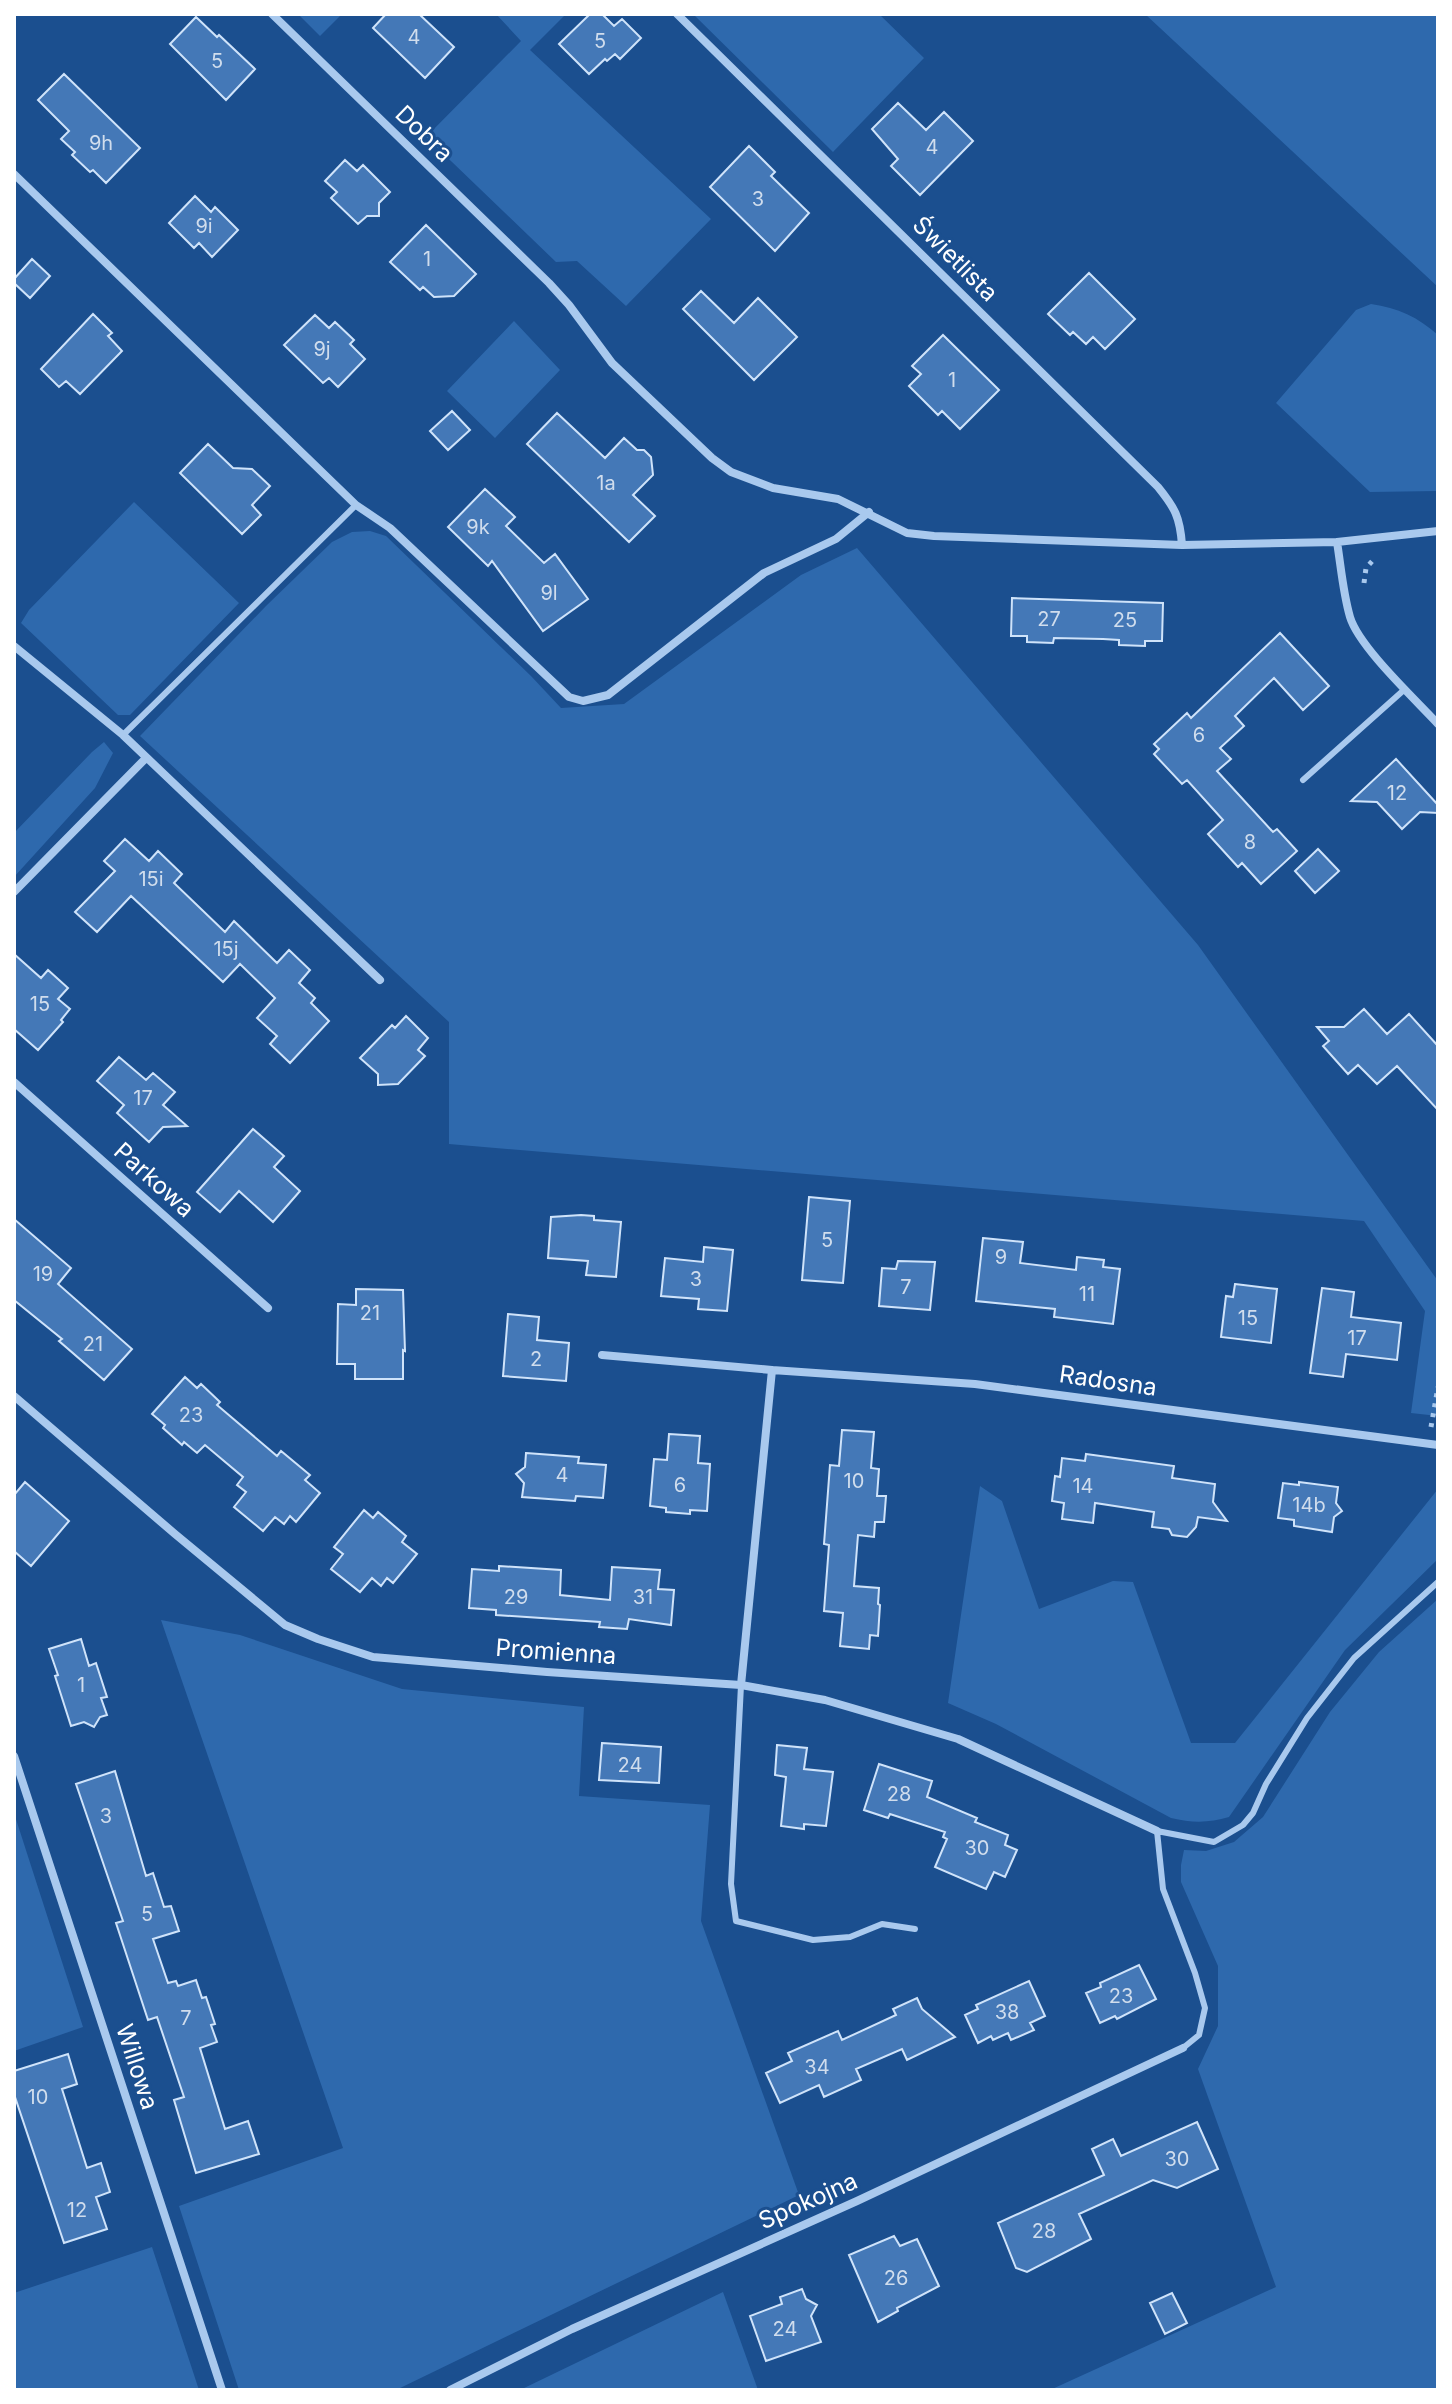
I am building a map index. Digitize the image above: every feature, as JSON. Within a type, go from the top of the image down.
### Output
[{"type":"street","name":"Dobra","points":[[272,14],[549,283],[612,363],[712,458],[731,472],[773,488],[838,499],[907,533],[934,536],[1182,545],[1337,542],[1438,531]]},
{"type":"street","name":"Świetlista","points":[[677,14],[1158,487],[1180,519],[1182,545]]},
{"type":"street","points":[[14,174],[356,505],[390,528],[569,697],[583,701],[608,695],[764,573],[836,539],[869,512]]},
{"type":"street","points":[[1337,542],[1350,617],[1356,631],[1438,724]]},
{"type":"street","points":[[14,646],[123,735],[380,980]]},
{"type":"street","points":[[14,892],[146,758]]},
{"type":"street","name":"Parkowa","points":[[14,1082],[268,1308]]},
{"type":"street","name":"Radosna","points":[[602,1355],[975,1384],[1434,1444]]},
{"type":"street","points":[[741,1685],[772,1370]]},
{"type":"street","name":"Promienna","points":[[16,1402],[285,1625],[318,1639],[373,1657],[741,1685],[825,1700],[958,1739],[1157,1831]]},
{"type":"street","name":"Willowa","points":[[14,1756],[222,2390]]},
{"type":"street","name":"Spokojna","points":[[450,2390],[572,2329],[857,2201],[1183,2048]]},
{"type":"lane","points":[[123,735],[356,505]]},
{"type":"lane","points":[[1303,780],[1405,689]]},
{"type":"lane","points":[[1183,2048],[1199,2035],[1205,2008],[1163,1889],[1157,1831],[1214,1842],[1243,1825],[1253,1813],[1266,1784],[1307,1718],[1354,1658],[1438,1582]]},
{"type":"lane","points":[[741,1685],[731,1884],[736,1921],[813,1940],[850,1937],[882,1924],[915,1929]]},
{"type":"path","points":[[1364,586],[1366,568],[1371,561],[1386,553]]},
{"type":"path","points":[[1434,1444],[1438,1387]]},
{"type":"shaded area","points":[[298,14],[342,14],[320,36]]},
{"type":"shaded area","points":[[496,14],[566,14],[530,50],[711,219],[626,306],[577,261],[556,262],[426,137],[521,41]]},
{"type":"shaded area","points":[[693,14],[879,14],[924,58],[833,152]]},
{"type":"shaded area","points":[[1145,14],[1438,14],[1438,287]]},
{"type":"shaded area","points":[[1371,304],[1407,314],[1438,335],[1437,491],[1370,492],[1276,403],[1356,310]]},
{"type":"shaded area","points":[[514,321],[560,370],[495,438],[447,391]]},
{"type":"shaded area","points":[[134,502],[239,603],[130,715],[118,715],[21,623],[29,610]]},
{"type":"shaded area","points":[[370,531],[386,536],[561,708],[624,704],[801,575],[857,548],[1198,945],[1438,1281],[1438,1416],[1411,1413],[1425,1311],[1364,1221],[449,1144],[449,1022],[140,736],[332,542],[352,532]]},
{"type":"shaded area","points":[[104,742],[113,753],[95,788],[14,877],[14,833]]},
{"type":"shaded area","points":[[980,1486],[1002,1501],[1039,1609],[1113,1581],[1133,1582],[1191,1743],[1235,1743],[1438,1489],[1438,1559],[1345,1650],[1229,1817],[1207,1821],[1179,1820],[996,1724],[948,1703]]},
{"type":"shaded area","points":[[1438,1599],[1438,2390],[1050,2390],[1276,2287],[1198,2069],[1218,2026],[1218,1966],[1181,1882],[1184,1850],[1206,1851],[1234,1842],[1263,1817],[1330,1712],[1379,1652]]},
{"type":"shaded area","points":[[161,1620],[240,1635],[402,1689],[584,1707],[579,1796],[710,1805],[701,1921],[799,2195],[396,2390],[239,2390],[179,2206],[343,2148]]},
{"type":"shaded area","points":[[14,1813],[83,2027],[14,2051]]},
{"type":"shaded area","points":[[152,2247],[199,2390],[14,2390],[14,2293]]},
{"type":"shaded area","points":[[723,2292],[758,2390],[520,2390]]},
{"type":"building","points":[[386,14],[419,14],[454,47],[425,78],[373,28]]},
{"type":"building","points":[[590,14],[602,14],[614,26],[622,19],[641,38],[620,59],[615,54],[589,74],[559,44]]},
{"type":"building","points":[[196,17],[255,69],[226,100],[170,44]]},
{"type":"building","points":[[64,74],[140,148],[106,183],[72,155],[75,152],[61,139],[69,131],[38,100]]},
{"type":"building","points":[[898,103],[926,130],[944,112],[973,141],[920,195],[891,166],[898,159],[872,129]]},
{"type":"building","points":[[749,146],[775,172],[771,176],[809,213],[775,251],[710,187]]},
{"type":"building","points":[[345,160],[357,171],[363,165],[390,192],[379,203],[379,216],[367,216],[358,224],[331,198],[337,192],[325,181]]},
{"type":"building","points":[[195,196],[211,212],[215,207],[238,230],[212,257],[199,243],[194,248],[169,223]]},
{"type":"building","points":[[426,225],[476,274],[454,296],[434,297],[423,287],[420,290],[390,262]]},
{"type":"building","points":[[32,259],[50,276],[30,298],[14,283],[14,279]]},
{"type":"building","points":[[1089,273],[1135,319],[1105,349],[1093,337],[1086,344],[1073,332],[1070,335],[1048,314]]},
{"type":"building","points":[[701,291],[734,323],[758,298],[797,337],[754,380],[683,309]]},
{"type":"building","points":[[93,314],[112,333],[108,336],[122,351],[80,394],[66,381],[59,387],[41,369]]},
{"type":"building","points":[[315,315],[329,328],[335,322],[354,340],[350,344],[365,359],[338,387],[329,378],[323,383],[284,345]]},
{"type":"building","points":[[943,335],[999,390],[960,429],[942,411],[938,415],[909,386],[921,374],[912,366]]},
{"type":"building","points":[[452,411],[470,430],[448,450],[430,431]]},
{"type":"building","points":[[557,413],[605,458],[624,438],[651,457],[653,475],[633,495],[655,516],[629,542],[527,444]]},
{"type":"building","points":[[208,444],[233,468],[252,469],[270,486],[252,505],[261,515],[242,534],[180,473]]},
{"type":"building","points":[[485,489],[515,517],[506,526],[544,563],[555,554],[588,599],[543,631],[492,561],[488,566],[448,527]]},
{"type":"building","points":[[1012,598],[1163,603],[1162,641],[1145,641],[1145,646],[1119,645],[1119,640],[1103,639],[1054,638],[1053,643],[1027,642],[1027,636],[1011,636]]},
{"type":"building","points":[[1280,633],[1329,686],[1303,710],[1274,678],[1235,716],[1244,726],[1220,748],[1231,759],[1217,771],[1273,832],[1277,829],[1297,851],[1261,884],[1242,863],[1238,867],[1208,834],[1223,820],[1187,780],[1182,784],[1154,754],[1159,749],[1154,744],[1187,713],[1191,718]]},
{"type":"building","points":[[1396,759],[1438,805],[1438,813],[1420,812],[1402,829],[1377,802],[1351,801]]},
{"type":"building","points":[[125,839],[149,861],[158,851],[182,874],[174,883],[225,932],[234,921],[277,963],[289,950],[310,970],[299,983],[315,998],[311,1003],[329,1021],[290,1063],[270,1044],[277,1036],[257,1018],[275,998],[240,964],[223,982],[131,896],[97,932],[75,912],[115,871],[104,861]]},
{"type":"building","points":[[1318,849],[1339,871],[1315,893],[1295,871]]},
{"type":"building","points":[[14,954],[41,978],[48,970],[68,988],[58,999],[70,1009],[61,1020],[63,1022],[38,1050],[14,1029]]},
{"type":"building","points":[[1364,1009],[1387,1034],[1409,1014],[1438,1046],[1438,1110],[1397,1066],[1377,1084],[1358,1065],[1348,1074],[1323,1046],[1329,1041],[1317,1027],[1344,1027]]},
{"type":"building","points":[[406,1016],[428,1038],[418,1050],[425,1056],[398,1084],[378,1085],[378,1074],[360,1058],[392,1025],[395,1028]]},
{"type":"building","points":[[119,1057],[146,1080],[153,1073],[175,1092],[163,1105],[187,1126],[163,1127],[149,1142],[117,1113],[124,1105],[97,1081]]},
{"type":"building","points":[[253,1129],[284,1156],[274,1167],[300,1191],[273,1222],[239,1191],[220,1212],[197,1192]]},
{"type":"building","points":[[809,1197],[850,1201],[843,1283],[802,1280]]},
{"type":"building","points":[[594,1216],[594,1220],[621,1222],[616,1277],[586,1275],[588,1261],[548,1258],[551,1217]]},
{"type":"building","points":[[14,1219],[71,1268],[58,1284],[132,1349],[104,1380],[59,1341],[62,1339],[14,1300]]},
{"type":"building","points":[[983,1238],[1023,1242],[1020,1263],[1076,1270],[1077,1257],[1104,1260],[1103,1267],[1120,1269],[1113,1324],[1054,1317],[1055,1309],[976,1301]]},
{"type":"building","points":[[704,1247],[733,1250],[727,1311],[698,1309],[699,1299],[661,1296],[665,1258],[703,1262]]},
{"type":"building","points":[[898,1261],[935,1262],[930,1310],[879,1306],[882,1268],[896,1269]]},
{"type":"building","points":[[1235,1284],[1277,1289],[1271,1343],[1221,1337],[1226,1296],[1233,1297]]},
{"type":"building","points":[[1322,1288],[1354,1292],[1351,1317],[1401,1323],[1397,1360],[1346,1354],[1343,1377],[1310,1373]]},
{"type":"building","points":[[356,1289],[403,1290],[403,1379],[355,1379],[355,1364],[337,1364],[338,1304],[356,1305]]},
{"type":"building","points":[[508,1314],[539,1317],[537,1340],[569,1343],[566,1381],[503,1376]]},
{"type":"building","points":[[185,1377],[197,1388],[201,1384],[220,1402],[217,1405],[277,1456],[281,1451],[310,1475],[305,1480],[320,1493],[296,1522],[290,1516],[284,1524],[275,1517],[263,1531],[234,1507],[246,1492],[237,1485],[243,1477],[205,1445],[197,1453],[184,1442],[182,1445],[152,1414]]},
{"type":"building","points":[[842,1430],[874,1432],[871,1468],[879,1469],[877,1496],[886,1496],[884,1522],[875,1522],[874,1537],[858,1535],[854,1586],[879,1588],[878,1636],[870,1635],[869,1649],[840,1646],[843,1613],[824,1611],[829,1545],[824,1544],[830,1465],[839,1466]]},
{"type":"building","points":[[669,1434],[700,1436],[698,1463],[710,1464],[707,1511],[690,1510],[690,1514],[666,1512],[666,1508],[650,1506],[654,1459],[667,1460]]},
{"type":"building","points":[[526,1453],[579,1457],[578,1463],[606,1465],[603,1498],[576,1496],[575,1501],[522,1497],[524,1483],[516,1474],[525,1467]]},
{"type":"building","points":[[1086,1454],[1174,1466],[1172,1478],[1215,1484],[1213,1502],[1227,1521],[1198,1517],[1196,1527],[1187,1537],[1172,1535],[1169,1529],[1152,1527],[1154,1512],[1095,1503],[1093,1523],[1062,1519],[1064,1503],[1052,1501],[1055,1476],[1060,1477],[1062,1458],[1085,1461]]},
{"type":"building","points":[[25,1482],[69,1521],[31,1566],[14,1551],[14,1495]]},
{"type":"building","points":[[1299,1482],[1338,1487],[1336,1503],[1342,1511],[1334,1517],[1332,1532],[1294,1526],[1294,1520],[1278,1518],[1283,1483],[1299,1485]]},
{"type":"building","points":[[364,1510],[373,1518],[378,1512],[406,1536],[402,1542],[417,1554],[393,1583],[387,1578],[381,1586],[372,1578],[360,1592],[331,1569],[343,1554],[334,1547]]},
{"type":"building","points":[[499,1566],[561,1570],[560,1595],[610,1600],[612,1567],[660,1570],[658,1589],[674,1590],[671,1625],[629,1619],[627,1629],[599,1627],[600,1622],[496,1615],[496,1610],[469,1608],[472,1569],[499,1571]]},
{"type":"building","points":[[81,1639],[89,1666],[96,1663],[107,1697],[101,1698],[107,1715],[100,1717],[94,1727],[84,1722],[71,1726],[49,1649]]},
{"type":"building","points":[[602,1743],[661,1747],[659,1783],[599,1780]]},
{"type":"building","points":[[777,1745],[807,1748],[804,1769],[833,1772],[826,1826],[804,1824],[804,1829],[781,1826],[786,1777],[775,1775]]},
{"type":"building","points":[[879,1764],[932,1781],[927,1797],[1008,1835],[1005,1845],[1017,1850],[1005,1877],[994,1872],[986,1889],[935,1867],[947,1839],[943,1837],[945,1832],[890,1814],[888,1818],[864,1810]]},
{"type":"building","points":[[115,1771],[146,1876],[153,1873],[164,1907],[171,1906],[179,1931],[153,1939],[168,1983],[176,1981],[178,1986],[196,1980],[202,1998],[206,1997],[217,2042],[200,2048],[225,2129],[248,2121],[259,2154],[196,2173],[174,2100],[184,2097],[157,2017],[148,2020],[116,1923],[123,1921],[76,1784]]},
{"type":"building","points":[[1139,1965],[1156,1999],[1117,2019],[1115,2016],[1100,2023],[1086,1993]]},
{"type":"building","points":[[1029,1981],[1045,2016],[1030,2023],[1034,2030],[1011,2040],[1008,2033],[993,2040],[991,2036],[978,2043],[965,2015],[978,2009],[976,2005]]},
{"type":"building","points":[[917,1998],[922,2009],[955,2037],[907,2060],[902,2049],[856,2069],[861,2080],[824,2097],[819,2085],[780,2103],[766,2073],[792,2061],[788,2053],[838,2031],[842,2040],[896,2015],[893,2009]]},
{"type":"building","points":[[68,2054],[77,2084],[62,2089],[87,2168],[101,2163],[110,2192],[96,2197],[107,2229],[64,2243],[14,2094],[14,2071]]},
{"type":"building","points":[[1197,2122],[1218,2169],[1177,2188],[1153,2180],[1079,2214],[1091,2239],[1027,2272],[1016,2268],[998,2223],[1104,2175],[1092,2149],[1113,2139],[1121,2156]]},
{"type":"building","points":[[894,2236],[900,2246],[917,2239],[939,2286],[897,2308],[898,2311],[878,2322],[849,2255]]},
{"type":"building","points":[[802,2289],[806,2299],[817,2305],[811,2316],[821,2342],[766,2361],[750,2316],[782,2304],[780,2297]]},
{"type":"building","points":[[1172,2293],[1187,2323],[1165,2334],[1150,2303]]}]
